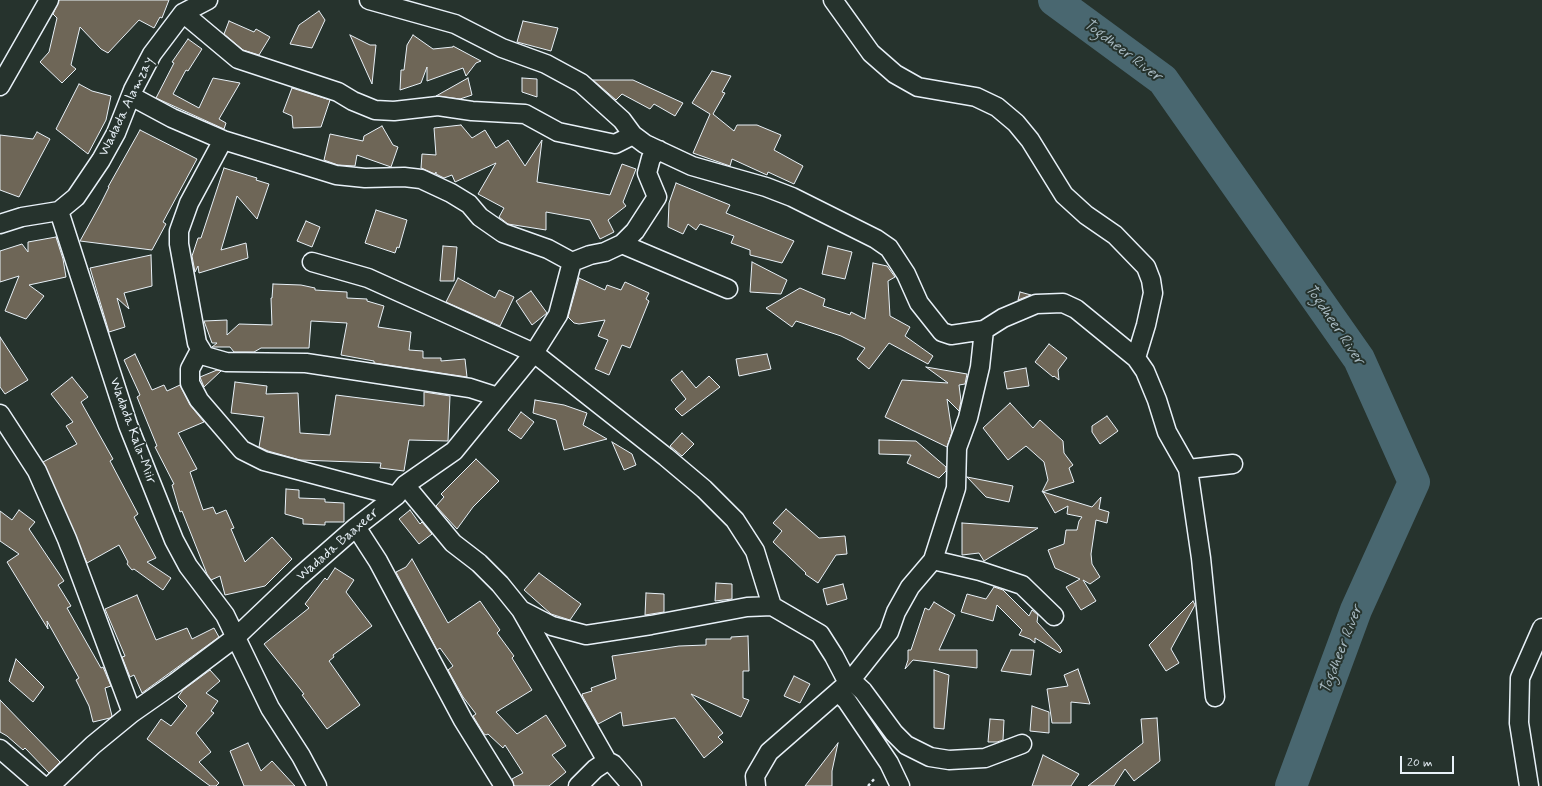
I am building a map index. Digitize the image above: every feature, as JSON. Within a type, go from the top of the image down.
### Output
[{"type":"street","points":[[0,86],[49,0]]},
{"type":"street","name":"Wadada Alamzay","points":[[59,211],[76,197],[101,160],[116,134],[131,96],[152,54],[183,13],[208,0]]},
{"type":"street","points":[[369,0],[456,24],[502,48],[546,64],[581,83],[622,120],[632,135],[645,144],[692,166],[766,187],[792,197],[876,239],[889,248],[906,274],[919,303],[942,332],[951,335],[984,330],[1003,318],[1036,304],[1063,303],[1076,308],[1136,358],[1145,371],[1152,387],[1167,432],[1188,469],[1201,558],[1215,697]]},
{"type":"street","points":[[833,0],[871,53],[895,74],[918,87],[976,97],[1002,111],[1016,123],[1030,140],[1064,195],[1086,216],[1116,235],[1146,267],[1151,280],[1153,293],[1146,325],[1136,358]]},
{"type":"street","points":[[183,13],[238,59],[338,92],[353,101],[375,110],[394,111],[438,106],[472,111],[525,114],[558,132],[615,144],[632,135]]},
{"type":"street","points":[[131,96],[172,118],[223,140],[336,175],[365,178],[404,177],[421,179],[451,192],[469,204],[480,217],[503,233],[548,250],[572,262],[590,255],[605,252],[622,244],[635,231],[657,197],[647,172],[652,158],[660,150]]},
{"type":"street","points":[[223,140],[189,203],[179,231],[179,244],[197,343],[205,356],[226,362],[306,363],[470,388],[498,397]]},
{"type":"street","points":[[0,224],[22,217],[59,211]]},
{"type":"street","name":"Wadada Kala-Miir","points":[[59,211],[128,426],[174,540],[188,566],[225,615],[270,708],[301,756],[317,786]]},
{"type":"street","points":[[622,244],[728,289]]},
{"type":"street","points":[[312,262],[368,278],[534,353],[694,480],[730,515],[755,551],[772,606]]},
{"type":"street","name":"Wadada Baaxeer","points":[[50,786],[93,745],[132,713],[236,637],[356,527],[401,490],[454,451],[534,353],[558,314],[572,262]]},
{"type":"street","points":[[756,786],[755,776],[769,752],[846,685],[889,632],[896,612],[910,587],[933,560],[956,488],[957,448],[968,418],[980,367],[984,330]]},
{"type":"street","points":[[200,350],[190,369],[190,383],[199,400],[242,450],[264,461],[401,490],[452,543],[479,563],[500,584],[521,610],[607,761],[613,764],[632,786]]},
{"type":"street","points":[[0,414],[37,470],[67,539],[132,713]]},
{"type":"street","points":[[1188,469],[1233,464]]},
{"type":"street","points":[[356,527],[378,561],[464,720],[504,786]]},
{"type":"street","points":[[933,560],[980,571],[1022,585],[1054,616]]},
{"type":"street","points":[[521,610],[552,626],[586,634],[651,625],[746,606],[772,606],[820,634],[834,656],[846,685],[850,705],[889,763],[900,786]]},
{"type":"street","points":[[1529,786],[1519,723],[1520,678],[1542,628]]},
{"type":"street","points":[[846,685],[864,691],[894,733],[906,745],[930,756],[949,760],[985,758],[1022,744]]},
{"type":"street","points":[[0,749],[43,786]]},
{"type":"street","points":[[578,786],[595,769],[607,761]]},
{"type":"building","points":[[59,0],[169,0],[162,18],[160,17],[154,28],[139,20],[108,53],[101,49],[80,27],[71,65],[76,69],[62,83],[40,62],[49,52],[57,18],[53,14]]},
{"type":"building","points":[[319,11],[325,20],[312,48],[290,44],[299,25]]},
{"type":"building","points":[[229,21],[254,32],[256,29],[270,37],[259,55],[243,50],[224,34]]},
{"type":"building","points":[[523,21],[558,28],[551,51],[517,42]]},
{"type":"building","points":[[350,35],[370,45],[376,45],[372,84]]},
{"type":"building","points":[[413,35],[433,49],[453,46],[481,61],[476,63],[466,76],[463,68],[427,81],[427,67],[421,83],[400,90],[401,70],[404,70],[407,45]]},
{"type":"building","points":[[188,39],[202,49],[188,71],[186,70],[173,94],[199,108],[213,78],[240,83],[219,119],[226,123],[224,129],[156,98],[174,63],[172,62]]},
{"type":"building","points":[[712,71],[731,76],[722,92],[725,93],[713,114],[734,131],[737,125],[757,125],[781,135],[774,150],[803,166],[794,184],[768,172],[767,175],[732,159],[730,166],[693,153],[710,114],[692,103]]},
{"type":"building","points":[[468,78],[472,95],[460,99],[436,96]]},
{"type":"building","points":[[522,78],[537,79],[537,97],[522,92]]},
{"type":"building","points":[[593,80],[633,80],[683,103],[675,116],[654,104],[650,109],[622,94],[616,100]]},
{"type":"building","points":[[79,84],[92,91],[111,96],[106,120],[88,154],[56,129]]},
{"type":"building","points":[[292,88],[330,100],[321,127],[293,128],[292,116],[283,112]]},
{"type":"building","points":[[461,125],[472,138],[485,130],[496,148],[508,140],[525,166],[542,140],[537,182],[610,195],[622,164],[636,169],[623,202],[626,206],[608,220],[614,232],[600,239],[590,220],[546,212],[546,230],[508,224],[499,217],[504,208],[478,194],[496,163],[455,182],[452,175],[444,178],[436,174],[436,172],[435,174],[421,168],[422,154],[436,155],[434,128]]},
{"type":"building","points":[[382,126],[393,145],[398,147],[391,167],[357,155],[355,166],[338,165],[324,160],[330,134],[363,141],[364,136]]},
{"type":"building","points":[[140,130],[197,159],[163,222],[166,224],[152,250],[80,241],[108,187]]},
{"type":"building","points":[[37,132],[50,139],[19,197],[0,190],[0,135],[33,139]]},
{"type":"building","points":[[224,168],[257,178],[256,180],[269,184],[257,219],[237,196],[221,250],[246,243],[248,258],[199,273],[198,266],[195,272],[192,256],[198,238],[201,238]]},
{"type":"building","points":[[676,183],[730,205],[726,213],[794,241],[782,263],[750,255],[750,250],[731,243],[734,236],[700,224],[696,230],[688,224],[683,234],[668,227],[669,203]]},
{"type":"building","points":[[376,210],[407,220],[399,248],[397,247],[395,253],[365,243]]},
{"type":"building","points":[[306,221],[320,227],[312,247],[297,241]]},
{"type":"building","points":[[56,237],[63,259],[66,277],[29,285],[44,296],[26,319],[5,311],[19,276],[0,282],[0,251],[22,244],[28,252],[28,242]]},
{"type":"building","points":[[443,246],[457,247],[454,281],[440,281]]},
{"type":"building","points":[[828,246],[852,252],[845,279],[822,274]]},
{"type":"building","points":[[151,255],[152,286],[124,293],[129,309],[117,298],[125,327],[109,332],[90,268]]},
{"type":"building","points":[[752,262],[787,280],[781,294],[750,292]]},
{"type":"building","points":[[873,263],[887,266],[895,277],[888,281],[890,316],[910,327],[905,336],[933,356],[928,364],[889,343],[869,369],[857,359],[865,348],[841,336],[796,321],[792,327],[766,308],[800,288],[825,299],[823,306],[850,315],[851,312],[865,319]]},
{"type":"building","points":[[458,278],[495,298],[499,290],[514,297],[500,326],[446,302]]},
{"type":"building","points":[[579,278],[605,290],[607,285],[621,290],[625,282],[649,293],[646,299],[649,301],[630,348],[622,345],[609,375],[595,369],[608,340],[598,336],[605,320],[579,324],[574,323],[568,317]]},
{"type":"building","points":[[273,284],[301,285],[315,288],[315,290],[347,292],[347,298],[367,299],[367,301],[384,306],[378,327],[411,332],[409,350],[423,351],[423,358],[441,358],[441,361],[465,359],[467,377],[374,363],[374,361],[341,355],[347,323],[311,321],[309,348],[261,348],[254,352],[234,352],[230,347],[212,347],[217,343],[212,343],[204,321],[227,320],[227,335],[239,324],[272,325],[271,298]]},
{"type":"building","points":[[531,291],[547,313],[532,325],[516,301]]},
{"type":"building","points":[[1020,292],[1031,295],[1018,300]]},
{"type":"building","points":[[0,337],[28,380],[5,394],[0,387]]},
{"type":"building","points":[[1049,344],[1067,358],[1058,370],[1059,380],[1035,362]]},
{"type":"building","points":[[135,354],[152,390],[164,385],[167,391],[180,385],[190,405],[204,422],[178,433],[197,469],[190,472],[203,510],[213,507],[216,514],[226,510],[234,528],[231,529],[245,562],[272,537],[292,559],[265,586],[225,595],[220,576],[211,580],[207,574],[182,511],[180,512],[172,485],[174,484],[155,447],[157,446],[137,397],[140,395],[124,360]]},
{"type":"building","points":[[767,354],[771,369],[739,376],[736,359]]},
{"type":"building","points":[[926,367],[967,374],[965,384],[959,385],[961,401],[959,411],[947,399],[952,432],[947,447],[885,417],[902,380],[948,383]]},
{"type":"building","points":[[1026,368],[1029,386],[1007,389],[1004,372]]},
{"type":"building","points":[[217,370],[221,371],[204,387],[200,377]]},
{"type":"building","points":[[682,371],[696,388],[709,376],[720,387],[682,416],[675,409],[686,399],[671,380]]},
{"type":"building","points":[[72,377],[88,397],[81,402],[113,459],[110,461],[138,514],[134,517],[156,558],[147,562],[171,578],[163,590],[134,569],[132,570],[127,564],[128,562],[119,545],[87,563],[43,462],[77,444],[66,426],[73,422],[51,394]]},
{"type":"building","points":[[235,382],[267,386],[266,394],[298,393],[300,433],[330,435],[336,395],[424,406],[424,392],[450,396],[448,441],[409,440],[404,471],[380,468],[381,463],[300,460],[259,447],[264,417],[231,413]]},
{"type":"building","points":[[535,400],[564,405],[587,413],[583,425],[607,439],[564,450],[556,420],[533,413]]},
{"type":"building","points":[[1010,403],[1033,428],[1040,420],[1063,441],[1064,453],[1073,465],[1069,468],[1074,482],[1042,492],[1048,480],[1044,462],[1026,446],[1008,460],[983,428]]},
{"type":"building","points":[[521,412],[534,422],[521,439],[508,430]]},
{"type":"building","points":[[1107,416],[1118,431],[1100,444],[1092,432],[1092,426]]},
{"type":"building","points":[[682,433],[694,444],[682,456],[670,446]]},
{"type":"building","points":[[879,440],[916,441],[946,467],[946,471],[939,478],[907,463],[911,455],[879,454]]},
{"type":"building","points":[[612,442],[632,454],[636,465],[624,470]]},
{"type":"building","points":[[476,459],[499,481],[473,507],[457,529],[436,506],[444,497],[441,494]]},
{"type":"building","points":[[967,477],[1013,486],[1009,502],[986,497]]},
{"type":"building","points":[[286,489],[299,490],[299,498],[325,499],[325,502],[344,503],[344,522],[325,522],[325,525],[303,524],[303,519],[285,514]]},
{"type":"building","points":[[1043,492],[1092,507],[1101,497],[1099,509],[1109,512],[1107,523],[1096,520],[1091,554],[1092,564],[1100,577],[1090,584],[1083,580],[1096,601],[1081,610],[1066,587],[1080,579],[1055,568],[1048,550],[1064,544],[1066,530],[1077,530],[1079,521],[1082,517],[1067,514],[1068,506],[1055,513]]},
{"type":"building","points":[[786,509],[819,538],[845,536],[847,554],[836,555],[818,583],[805,574],[806,573],[773,542],[782,531],[773,523]]},
{"type":"building","points":[[19,510],[35,522],[29,529],[64,581],[58,585],[71,606],[67,608],[101,668],[103,667],[111,686],[105,688],[112,716],[110,718],[93,722],[89,706],[76,680],[79,678],[47,621],[48,629],[7,562],[19,554],[0,541],[0,511],[12,520]]},
{"type":"building","points":[[410,510],[420,524],[422,522],[432,534],[419,544],[399,519]]},
{"type":"building","points":[[962,523],[1038,528],[984,561],[979,553],[962,555]]},
{"type":"building","points":[[412,559],[448,623],[480,601],[500,630],[497,633],[514,656],[512,658],[532,690],[496,712],[517,734],[546,715],[566,746],[552,755],[566,772],[549,786],[514,786],[512,779],[523,773],[505,745],[503,748],[488,734],[484,734],[473,716],[476,714],[463,697],[448,670],[453,666],[440,648],[437,650],[396,572],[406,567]]},
{"type":"building","points":[[335,568],[354,580],[346,592],[372,626],[333,655],[334,657],[329,661],[360,705],[327,729],[302,695],[304,694],[264,644],[309,608],[305,604],[325,578],[327,580]]},
{"type":"building","points":[[539,573],[581,604],[570,620],[551,614],[524,590]]},
{"type":"building","points":[[716,583],[732,584],[732,599],[715,601]]},
{"type":"building","points":[[843,584],[847,599],[827,605],[823,589]]},
{"type":"building","points":[[994,587],[1003,590],[1029,616],[1032,610],[1038,615],[1037,622],[1062,651],[1060,653],[1035,638],[1035,643],[1030,639],[1019,635],[1022,630],[997,605],[993,621],[961,612],[967,594],[986,599]]},
{"type":"building","points":[[646,593],[664,594],[664,612],[645,615]]},
{"type":"building","points":[[137,595],[156,640],[187,628],[192,639],[214,628],[219,637],[142,693],[134,675],[130,677],[122,657],[125,656],[105,609]]},
{"type":"building","points":[[1193,601],[1195,605],[1171,649],[1179,663],[1166,671],[1149,645]]},
{"type":"building","points":[[934,602],[955,615],[939,650],[977,650],[977,668],[913,660],[905,669],[908,660],[908,650],[911,650],[925,608],[929,610]]},
{"type":"building","points":[[748,636],[749,671],[743,671],[743,698],[749,700],[741,717],[691,694],[723,733],[718,737],[723,742],[704,758],[675,718],[623,726],[621,712],[598,724],[583,697],[582,694],[592,691],[591,688],[616,679],[612,656],[679,646],[706,645],[706,639],[731,639],[731,637]]},
{"type":"building","points":[[1011,650],[1034,650],[1031,675],[1001,671]]},
{"type":"building","points":[[16,659],[44,687],[33,702],[9,681]]},
{"type":"building","points":[[1078,669],[1090,704],[1071,702],[1071,723],[1052,723],[1047,689],[1068,686],[1064,675]]},
{"type":"building","points":[[210,670],[220,681],[206,693],[218,701],[211,711],[214,713],[196,733],[211,752],[199,762],[219,783],[216,786],[210,786],[147,739],[161,719],[171,726],[187,706],[178,697],[183,690]]},
{"type":"building","points":[[934,670],[949,675],[944,729],[934,728]]},
{"type":"building","points":[[794,676],[810,684],[800,703],[784,696]]},
{"type":"building","points":[[0,700],[60,762],[49,773],[25,748],[23,750],[0,732]]},
{"type":"building","points":[[1032,706],[1049,712],[1049,733],[1030,731]]},
{"type":"building","points":[[1157,718],[1160,761],[1134,781],[1125,769],[1114,786],[1088,786],[1143,743],[1141,719]]},
{"type":"building","points":[[990,719],[1004,720],[1003,740],[988,742]]},
{"type":"building","points":[[248,743],[261,771],[272,761],[295,786],[244,786],[230,751]]},
{"type":"building","points":[[838,743],[832,771],[832,786],[805,786]]},
{"type":"building","points":[[1043,755],[1079,774],[1071,786],[1032,786]]},
{"type":"waterway","name":"Togdheer River","points":[[1054,0],[1163,80],[1359,359],[1414,482],[1356,610],[1291,786]]}]
